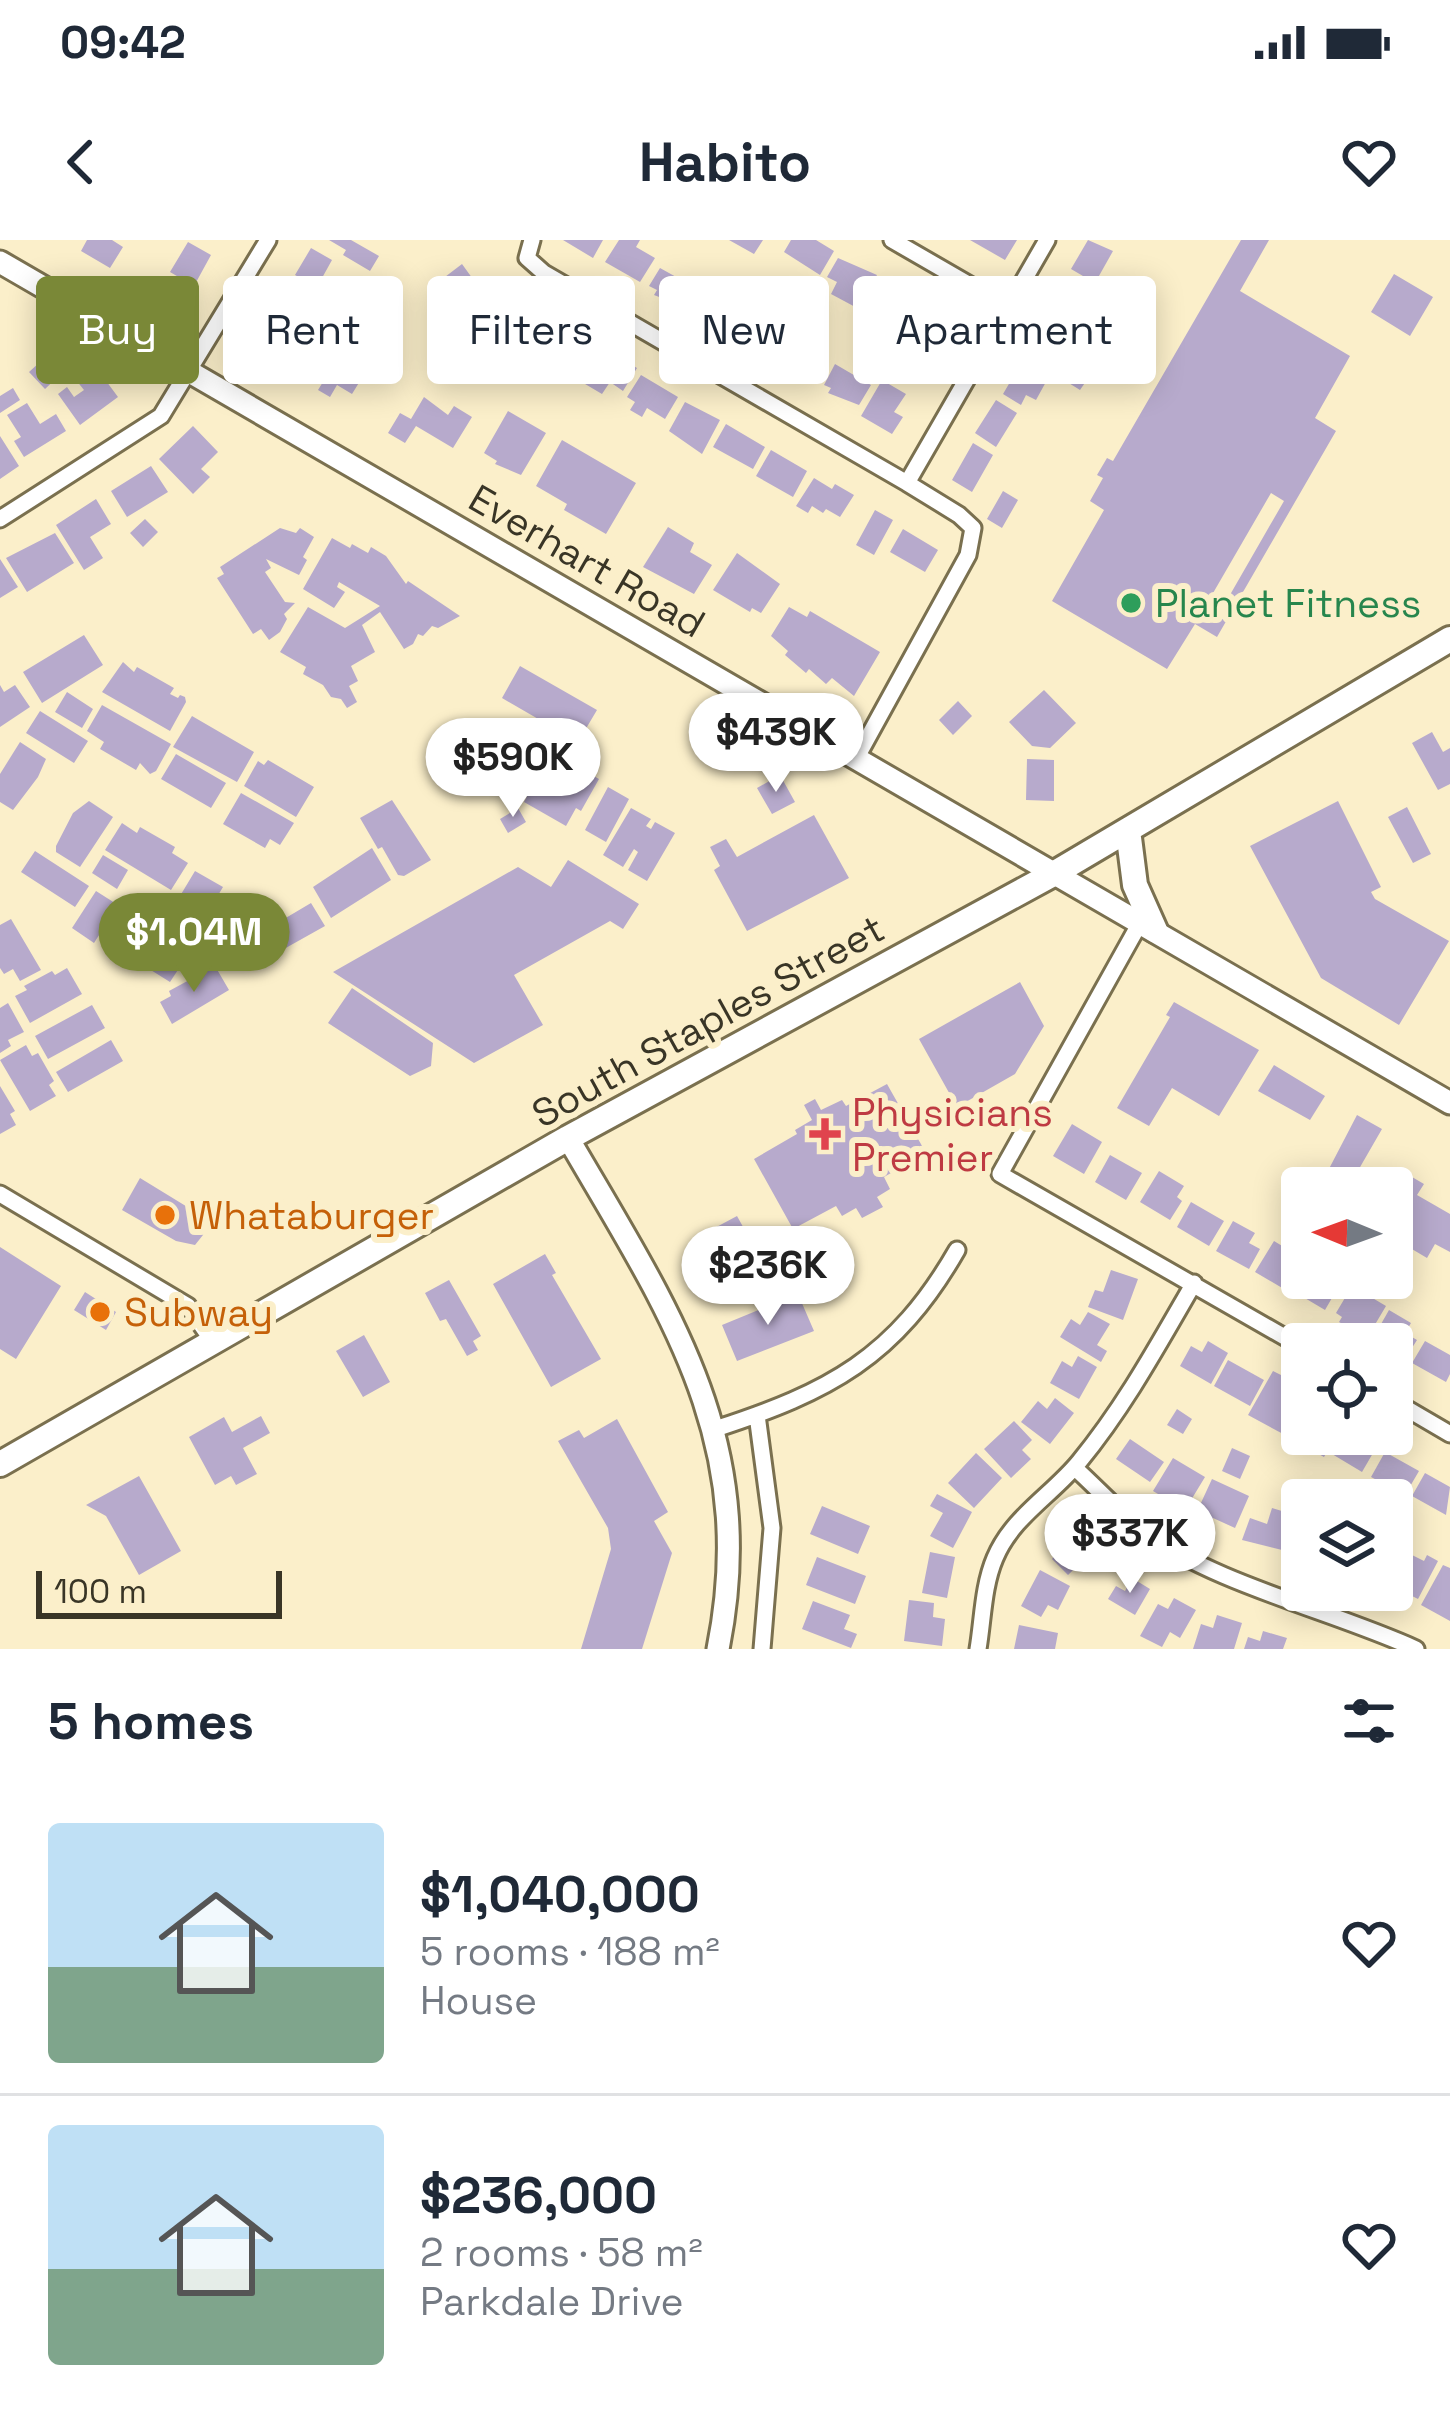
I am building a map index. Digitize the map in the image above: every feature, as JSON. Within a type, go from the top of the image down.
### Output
[{"type":"main road","name":"Everhart Road","points":[[0,262],[36,283]]},
{"type":"main road","name":"Everhart Road","points":[[199,377],[1450,1103]]},
{"type":"main road","name":"South Staples Street","points":[[0,1464],[568,1138],[1055,873],[1450,639]]},
{"type":"main road","points":[[1128,830],[1135,885],[1148,925]]},
{"type":"main road","points":[[568,1138],[659,1297],[699,1381],[715,1429],[730,1548],[718,1649]]},
{"type":"street","points":[[199,357],[268,240]]},
{"type":"street","points":[[532,240],[527,258],[544,273],[907,483],[973,529],[968,555],[856,759]]},
{"type":"street","points":[[892,240],[954,276]]},
{"type":"street","points":[[1026,276],[1047,240]]},
{"type":"street","points":[[0,519],[161,416],[182,384]]},
{"type":"street","points":[[907,483],[964,384]]},
{"type":"street","points":[[1148,925],[1000,1174],[1281,1335]]},
{"type":"street","points":[[0,1193],[188,1306],[213,1342]]},
{"type":"street","points":[[715,1429],[823,1388],[862,1364],[905,1325],[956,1250]]},
{"type":"street","points":[[978,1649],[986,1586],[1005,1538],[1075,1468],[1130,1395],[1194,1283]]},
{"type":"street","points":[[1413,1412],[1450,1434]]},
{"type":"street","points":[[757,1415],[772,1528],[762,1649]]},
{"type":"street","points":[[1075,1468],[1144,1532],[1203,1567],[1416,1649]]},
{"type":"building","points":[[87,240],[112,240],[123,247],[110,268],[81,251]]},
{"type":"building","points":[[329,240],[351,240],[379,256],[370,271]]},
{"type":"building","points":[[563,240],[603,240],[593,258]]},
{"type":"building","points":[[619,240],[640,240],[636,247],[655,258],[640,282],[605,262]]},
{"type":"building","points":[[729,240],[763,240],[754,254]]},
{"type":"building","points":[[791,240],[816,240],[834,251],[820,275],[784,252]]},
{"type":"building","points":[[970,240],[1017,240],[1005,260]]},
{"type":"building","points":[[1088,240],[1113,251],[1099,276],[1083,276],[1071,269]]},
{"type":"building","points":[[1241,240],[1269,240],[1240,291],[1350,356],[1315,418],[1336,431],[1217,637],[1195,624],[1167,669],[1052,601],[1104,510],[1090,501],[1103,478],[1097,475],[1107,458],[1113,461]],"holes":[[[1271,493],[1284,501],[1223,607],[1209,600]]]},
{"type":"building","points":[[188,242],[211,255],[199,277],[170,272]]},
{"type":"building","points":[[311,248],[332,260],[323,276],[295,275]]},
{"type":"building","points":[[838,258],[877,275],[853,276],[853,306],[831,294],[837,282],[828,276]]},
{"type":"building","points":[[462,264],[471,276],[446,276]]},
{"type":"building","points":[[660,268],[674,276],[659,276],[659,297],[649,286]]},
{"type":"building","points":[[1394,274],[1433,297],[1410,336],[1371,312]]},
{"type":"building","points":[[835,364],[853,374],[853,384],[871,385],[859,405],[828,393],[831,388],[824,385],[829,384]]},
{"type":"building","points":[[641,375],[678,397],[665,419],[647,408],[642,417],[630,410],[635,402],[627,397]]},
{"type":"building","points":[[79,384],[108,384],[118,397],[80,425],[58,394],[67,387],[74,397],[84,390]]},
{"type":"building","points":[[322,384],[358,384],[352,394],[337,385],[330,397],[318,390]]},
{"type":"building","points":[[585,384],[609,384],[602,394]]},
{"type":"building","points":[[880,384],[906,394],[894,412],[903,417],[892,434],[861,416]]},
{"type":"building","points":[[1009,384],[1045,384],[1036,400],[1026,395],[1021,405],[1003,394]]},
{"type":"building","points":[[13,388],[20,400],[0,413],[0,396]]},
{"type":"building","points":[[424,397],[448,415],[454,406],[472,417],[453,448],[416,426],[405,443],[388,433],[400,413],[411,419]]},
{"type":"building","points":[[996,400],[1017,413],[996,447],[975,433]]},
{"type":"building","points":[[685,402],[720,420],[702,454],[669,431]]},
{"type":"building","points":[[27,403],[40,424],[56,414],[66,431],[24,457],[14,441],[21,437],[7,415]]},
{"type":"building","points":[[508,411],[546,433],[521,475],[495,464],[484,453]]},
{"type":"building","points":[[726,424],[765,447],[753,469],[713,447]]},
{"type":"building","points":[[193,426],[218,452],[201,469],[210,477],[193,494],[159,459]]},
{"type":"building","points":[[0,436],[19,466],[0,479]]},
{"type":"building","points":[[562,440],[636,483],[606,534],[564,510],[567,504],[536,486]]},
{"type":"building","points":[[973,443],[993,455],[972,492],[952,480]]},
{"type":"building","points":[[771,450],[807,471],[793,497],[756,476]]},
{"type":"building","points":[[151,466],[168,492],[127,517],[111,491]]},
{"type":"building","points":[[814,478],[854,495],[840,517],[826,509],[823,513],[812,506],[808,513],[796,506]]},
{"type":"building","points":[[1003,491],[1018,500],[1002,528],[987,519]]},
{"type":"building","points":[[96,499],[111,524],[90,537],[103,558],[84,570],[56,525]]},
{"type":"building","points":[[875,510],[893,520],[874,555],[856,545]]},
{"type":"building","points":[[145,519],[158,532],[143,547],[130,533]]},
{"type":"building","points":[[668,527],[694,543],[690,552],[712,565],[694,594],[643,567]]},
{"type":"building","points":[[280,528],[296,533],[300,528],[314,537],[299,575],[266,559],[271,568],[265,572],[285,602],[295,603],[284,614],[287,619],[280,632],[269,640],[261,629],[253,634],[217,578],[224,574],[220,567]]},
{"type":"building","points":[[903,529],[938,550],[925,572],[890,552]]},
{"type":"building","points":[[55,533],[74,563],[27,592],[6,558]]},
{"type":"building","points":[[332,538],[368,553],[371,547],[386,556],[406,584],[408,581],[460,616],[438,628],[432,626],[423,636],[418,634],[404,649],[380,612],[362,625],[375,652],[351,666],[358,681],[349,686],[357,702],[347,708],[303,674],[306,667],[280,652],[308,607],[345,628],[380,606],[339,582],[337,587],[345,592],[334,608],[303,589]]},
{"type":"building","points":[[737,553],[780,584],[761,613],[752,608],[750,612],[713,590]]},
{"type":"building","points":[[0,559],[18,587],[0,598]]},
{"type":"building","points":[[789,607],[807,617],[810,611],[880,652],[854,696],[832,678],[826,684],[809,669],[806,673],[771,636]]},
{"type":"building","points":[[84,635],[103,665],[42,703],[23,672]]},
{"type":"building","points":[[123,662],[134,672],[137,667],[174,688],[170,694],[185,697],[170,731],[102,692]]},
{"type":"building","points":[[520,666],[597,710],[578,742],[502,698]]},
{"type":"building","points":[[0,685],[4,692],[15,685],[30,707],[0,727]]},
{"type":"building","points":[[1044,690],[1076,723],[1050,748],[1032,746],[1009,722]]},
{"type":"building","points":[[67,692],[93,709],[82,728],[55,712]]},
{"type":"building","points":[[958,701],[972,716],[953,735],[939,720]]},
{"type":"building","points":[[102,705],[171,744],[156,771],[150,774],[140,763],[136,770],[100,749],[104,742],[87,731]]},
{"type":"building","points":[[40,711],[88,741],[74,763],[26,733]]},
{"type":"building","points":[[192,716],[254,752],[237,782],[173,747]]},
{"type":"building","points":[[466,724],[525,757],[508,786],[450,754]]},
{"type":"building","points":[[1432,732],[1443,752],[1450,748],[1450,784],[1438,790],[1412,743]]},
{"type":"building","points":[[20,742],[46,759],[13,810],[0,802],[0,774]]},
{"type":"building","points":[[551,752],[599,779],[581,811],[576,808],[566,826],[524,802]]},
{"type":"building","points":[[176,754],[226,783],[211,808],[161,779]]},
{"type":"building","points":[[1027,759],[1054,760],[1054,801],[1026,800]]},
{"type":"building","points":[[268,760],[314,787],[296,817],[244,786],[258,761],[264,765]]},
{"type":"building","points":[[780,775],[795,802],[772,814],[757,788]]},
{"type":"building","points":[[608,787],[629,799],[606,842],[585,830]]},
{"type":"building","points":[[241,793],[294,823],[280,845],[270,839],[265,848],[223,824]]},
{"type":"building","points":[[392,800],[431,860],[404,876],[398,875],[382,847],[378,849],[360,818]]},
{"type":"building","points":[[89,801],[113,817],[80,867],[56,852],[56,846],[73,813]]},
{"type":"building","points":[[1338,801],[1381,887],[1371,892],[1375,899],[1449,941],[1399,1025],[1321,978],[1250,846]]},
{"type":"building","points":[[1407,807],[1431,854],[1413,863],[1388,817]]},
{"type":"building","points":[[518,808],[526,822],[508,833],[500,819]]},
{"type":"building","points":[[631,808],[651,819],[646,826],[651,829],[655,822],[675,833],[647,881],[628,870],[638,852],[634,849],[623,867],[603,855]]},
{"type":"building","points":[[814,815],[849,878],[747,931],[714,870],[720,866],[710,847],[726,839],[737,857]]},
{"type":"building","points":[[122,823],[137,833],[140,827],[175,847],[172,853],[188,863],[171,890],[105,850]]},
{"type":"building","points":[[372,848],[391,880],[331,918],[313,887]]},
{"type":"building","points":[[35,851],[89,886],[75,907],[21,872]]},
{"type":"building","points":[[103,855],[128,870],[117,889],[92,873]]},
{"type":"building","points":[[568,860],[639,904],[623,929],[610,921],[514,975],[543,1025],[474,1063],[333,972],[518,867],[551,887]]},
{"type":"building","points":[[195,871],[223,887],[193,937],[165,921]]},
{"type":"building","points":[[96,891],[118,905],[94,943],[72,928]]},
{"type":"building","points":[[227,894],[258,912],[228,961],[198,944]]},
{"type":"building","points":[[311,903],[325,926],[275,954],[262,932]]},
{"type":"building","points":[[126,910],[191,950],[170,982],[106,942]]},
{"type":"building","points":[[11,919],[41,970],[20,981],[13,969],[4,974],[0,968],[0,925]]},
{"type":"building","points":[[215,966],[229,990],[172,1024],[160,1002],[171,996],[169,991]]},
{"type":"building","points":[[67,968],[82,994],[30,1023],[15,996],[27,990],[24,986]]},
{"type":"building","points":[[1020,982],[1044,1026],[1015,1074],[957,1107],[919,1039]]},
{"type":"building","points":[[352,988],[433,1043],[431,1066],[410,1076],[328,1023]]},
{"type":"building","points":[[1174,1002],[1259,1050],[1219,1116],[1172,1088],[1149,1126],[1117,1108]]},
{"type":"building","points":[[8,1003],[24,1032],[8,1040],[11,1046],[0,1053],[0,1008]]},
{"type":"building","points":[[92,1005],[105,1028],[48,1059],[35,1036]]},
{"type":"building","points":[[111,1040],[123,1061],[68,1092],[56,1072]]},
{"type":"building","points":[[26,1045],[32,1056],[38,1053],[54,1081],[49,1085],[56,1096],[30,1111],[0,1060]]},
{"type":"building","points":[[1274,1065],[1325,1096],[1310,1120],[1258,1091]]},
{"type":"building","points":[[887,1084],[926,1153],[884,1177],[890,1189],[877,1197],[883,1207],[862,1218],[856,1208],[842,1216],[836,1206],[793,1229],[754,1159],[812,1120],[804,1105],[815,1099],[821,1110],[842,1100],[846,1106]]},
{"type":"building","points":[[0,1086],[15,1111],[10,1114],[16,1125],[0,1134]]},
{"type":"building","points":[[1357,1115],[1382,1129],[1360,1167],[1330,1167]]},
{"type":"building","points":[[1072,1124],[1102,1142],[1084,1174],[1053,1156]]},
{"type":"building","points":[[1110,1155],[1142,1173],[1126,1200],[1095,1182]]},
{"type":"building","points":[[1159,1171],[1184,1186],[1177,1197],[1182,1201],[1170,1220],[1140,1202]]},
{"type":"building","name":"Whataburger","points":[[140,1178],[207,1219],[195,1245],[176,1241],[122,1210]]},
{"type":"building","points":[[1413,1178],[1424,1184],[1417,1195],[1450,1214],[1450,1252],[1435,1244],[1427,1258],[1413,1250]]},
{"type":"building","points":[[1191,1202],[1224,1221],[1209,1246],[1177,1227]]},
{"type":"building","points":[[737,1216],[772,1279],[731,1301],[696,1238]]},
{"type":"building","points":[[1233,1221],[1255,1233],[1249,1243],[1260,1249],[1249,1269],[1216,1251]]},
{"type":"building","points":[[1274,1241],[1281,1245],[1281,1287],[1255,1272]]},
{"type":"building","points":[[0,1247],[61,1286],[16,1359],[0,1349]]},
{"type":"building","points":[[545,1254],[556,1273],[552,1275],[601,1359],[551,1387],[493,1284]]},
{"type":"building","points":[[1111,1270],[1138,1279],[1123,1320],[1088,1307],[1095,1290],[1103,1292]]},
{"type":"building","points":[[449,1280],[481,1336],[473,1341],[478,1350],[467,1356],[425,1293]]},
{"type":"building","points":[[85,1292],[116,1312],[106,1330],[74,1310]]},
{"type":"building","points":[[798,1294],[814,1331],[737,1361],[722,1325]]},
{"type":"building","points":[[1306,1299],[1331,1299],[1325,1310]]},
{"type":"building","points":[[1344,1299],[1374,1299],[1386,1306],[1376,1323],[1341,1323],[1342,1317],[1336,1313]]},
{"type":"building","points":[[1389,1310],[1411,1323],[1382,1323]]},
{"type":"building","points":[[1088,1312],[1110,1324],[1097,1345],[1107,1351],[1101,1362],[1060,1337],[1071,1319],[1080,1325]]},
{"type":"building","points":[[364,1335],[390,1382],[363,1397],[336,1351]]},
{"type":"building","points":[[1208,1341],[1228,1353],[1211,1384],[1180,1366],[1191,1346],[1202,1352]]},
{"type":"building","points":[[1425,1341],[1450,1355],[1450,1374],[1446,1382],[1413,1361]]},
{"type":"building","points":[[1078,1356],[1097,1367],[1079,1399],[1050,1383],[1062,1361],[1072,1367]]},
{"type":"building","points":[[1228,1360],[1264,1380],[1250,1406],[1214,1386]]},
{"type":"building","points":[[1273,1371],[1281,1375],[1281,1433],[1248,1415]]},
{"type":"building","points":[[1055,1398],[1074,1413],[1050,1444],[1021,1422],[1038,1401],[1047,1409]]},
{"type":"building","points":[[1177,1409],[1192,1419],[1183,1434],[1167,1425]]},
{"type":"building","points":[[261,1416],[270,1433],[243,1448],[257,1474],[236,1485],[231,1476],[215,1485],[189,1437],[224,1417],[232,1432]]},
{"type":"building","points":[[617,1419],[668,1512],[654,1521],[672,1553],[642,1649],[581,1649],[611,1549],[608,1528],[558,1441],[579,1430],[584,1438]]},
{"type":"building","points":[[1014,1421],[1032,1440],[1022,1450],[1031,1459],[1011,1478],[984,1449]]},
{"type":"building","points":[[1130,1439],[1164,1462],[1150,1482],[1116,1459]]},
{"type":"building","points":[[1232,1448],[1250,1456],[1240,1479],[1222,1471]]},
{"type":"building","points":[[976,1453],[1002,1478],[974,1508],[948,1483]]},
{"type":"building","points":[[1334,1455],[1372,1455],[1362,1472]]},
{"type":"building","points":[[1383,1455],[1419,1471],[1413,1481],[1371,1477]]},
{"type":"building","points":[[1173,1458],[1205,1477],[1185,1510],[1153,1491]]},
{"type":"building","points":[[1425,1473],[1450,1487],[1446,1515],[1413,1497]]},
{"type":"building","points":[[139,1476],[181,1551],[139,1575],[106,1516],[86,1505]]},
{"type":"building","points":[[1212,1479],[1249,1496],[1235,1528],[1213,1518],[1209,1525],[1194,1518]]},
{"type":"building","points":[[937,1494],[972,1512],[953,1548],[930,1536],[943,1513],[930,1506]]},
{"type":"building","points":[[822,1506],[870,1526],[858,1554],[810,1534]]},
{"type":"building","points":[[1272,1508],[1281,1511],[1281,1550],[1242,1540],[1250,1518],[1267,1524]]},
{"type":"building","points":[[1076,1520],[1100,1544],[1068,1575],[1052,1559],[1068,1539],[1063,1533]]},
{"type":"building","points":[[930,1552],[955,1557],[947,1598],[922,1593]]},
{"type":"building","points":[[1427,1555],[1438,1561],[1418,1599],[1413,1596],[1413,1556],[1424,1561]]},
{"type":"building","points":[[817,1557],[866,1576],[855,1604],[806,1585]]},
{"type":"building","points":[[1443,1565],[1450,1568],[1450,1621],[1421,1605]]},
{"type":"building","points":[[1040,1570],[1070,1586],[1058,1610],[1048,1605],[1041,1617],[1021,1606]]},
{"type":"building","points":[[1132,1578],[1150,1589],[1135,1615],[1108,1599],[1116,1586],[1125,1591]]},
{"type":"building","points":[[1174,1598],[1196,1610],[1180,1638],[1170,1632],[1162,1647],[1140,1636],[1158,1604],[1168,1609]]},
{"type":"building","points":[[909,1600],[934,1603],[933,1617],[945,1619],[942,1646],[904,1641]]},
{"type":"building","points":[[813,1601],[850,1615],[844,1629],[857,1634],[851,1648],[802,1629]]},
{"type":"building","points":[[1217,1615],[1242,1623],[1234,1649],[1193,1649],[1201,1624],[1213,1628]]},
{"type":"building","points":[[1019,1625],[1058,1633],[1055,1649],[1014,1649]]},
{"type":"building","points":[[1263,1631],[1287,1638],[1283,1649],[1244,1649],[1248,1637],[1260,1641]]},
{"type":"place","name":"Planet Fitness","points":[[1131,603]]},
{"type":"place","name":"Physicians Premier","points":[[825,1134]]},
{"type":"place","name":"Whataburger","points":[[165,1215]]},
{"type":"place","name":"Subway","points":[[100,1312]]}]
